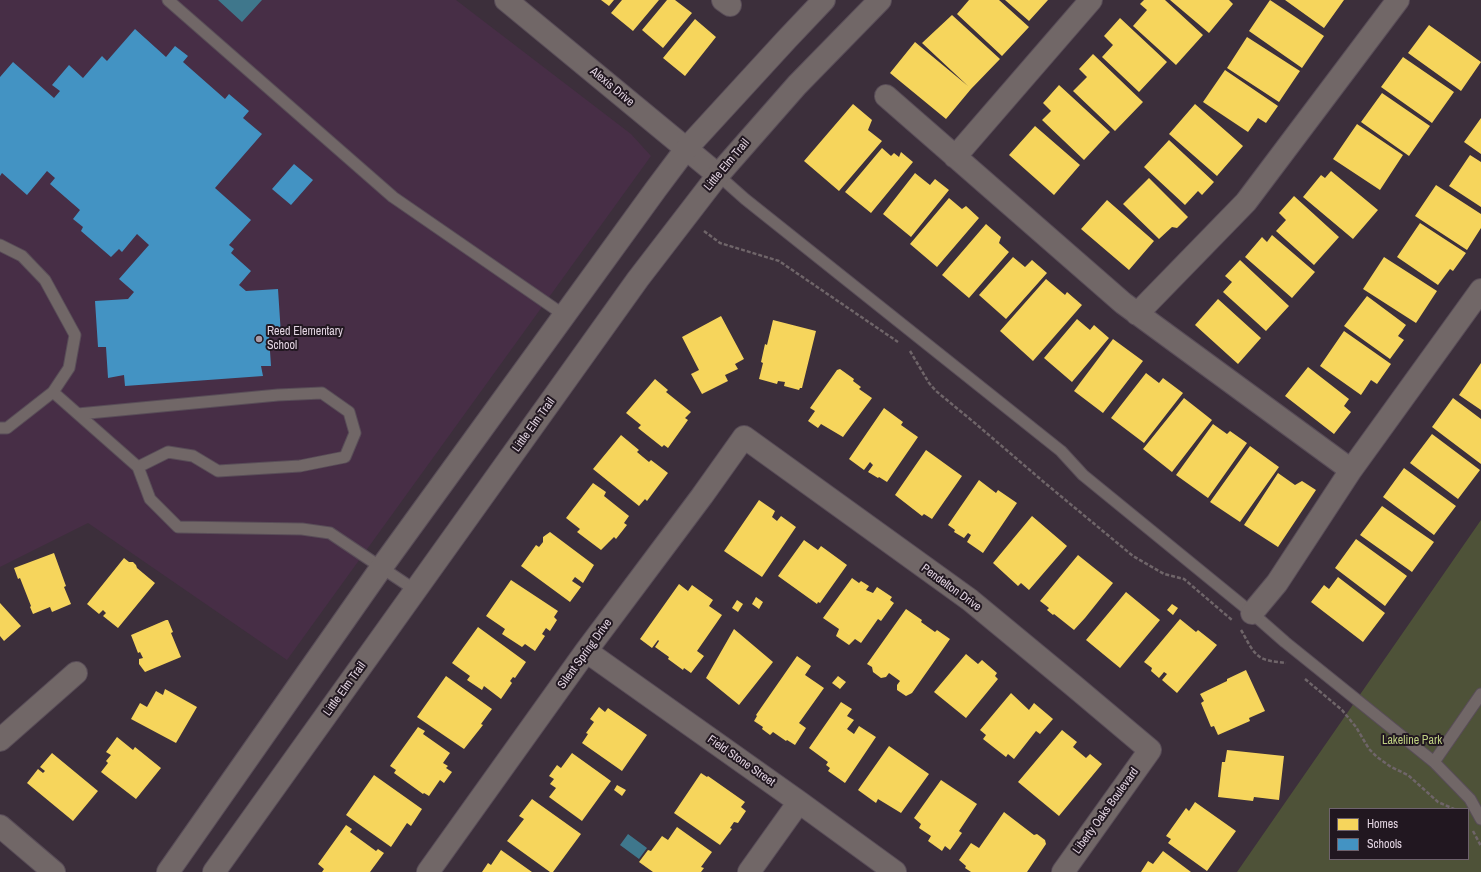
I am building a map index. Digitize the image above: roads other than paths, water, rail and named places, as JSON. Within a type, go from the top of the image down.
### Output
[{"type":"street","name":"Alexis Drive","points":[[506,0],[718,175]]},
{"type":"street","points":[[168,872],[381,568],[686,149],[824,0]]},
{"type":"street","name":"Little Elm Trail","points":[[214,872],[638,279],[718,175],[796,85],[880,0]]},
{"type":"street","points":[[955,157],[1091,0]]},
{"type":"street","points":[[1137,314],[1246,202],[1398,0]]},
{"type":"street","points":[[886,96],[1123,303],[1351,470]]},
{"type":"street","points":[[1243,622],[1277,583],[1351,470],[1481,290]]},
{"type":"street","name":"Silent Spring Drive","points":[[428,872],[586,651],[744,438]]},
{"type":"street","name":"Pendelton Drive","points":[[744,438],[970,600],[1150,750]]},
{"type":"street","name":"Field Stone Street","points":[[586,651],[895,872]]},
{"type":"street","points":[[0,740],[76,673]]},
{"type":"street","name":"Liberty Oaks Boulevard","points":[[1062,872],[1150,750]]},
{"type":"street","points":[[749,872],[799,802]]},
{"type":"street","points":[[0,826],[54,872]]},
{"type":"lane","points":[[168,0],[393,197],[564,315]]},
{"type":"lane","points":[[718,175],[745,199],[1061,451],[1083,475],[1243,622],[1285,642],[1434,762],[1470,799],[1481,819]]},
{"type":"lane","points":[[0,245],[22,256],[46,280],[75,335],[69,368],[53,392],[7,428],[0,428]]},
{"type":"lane","points":[[53,392],[138,467],[150,499],[178,527],[302,529],[330,533],[415,590]]},
{"type":"lane","points":[[78,414],[322,393],[349,412],[355,433],[345,457],[300,466],[218,471],[193,456],[168,452],[138,467]]},
{"type":"lane","points":[[1434,762],[1481,694]]},
{"type":"water","points":[[218,0],[262,0],[242,22]]},
{"type":"water","points":[[628,834],[647,848],[639,859],[620,845]]},
{"type":"place","name":"Reed Elementary School","points":[[259,339]]},
{"type":"park label","name":"Lakeline Park","points":[[1412,741]]}]
